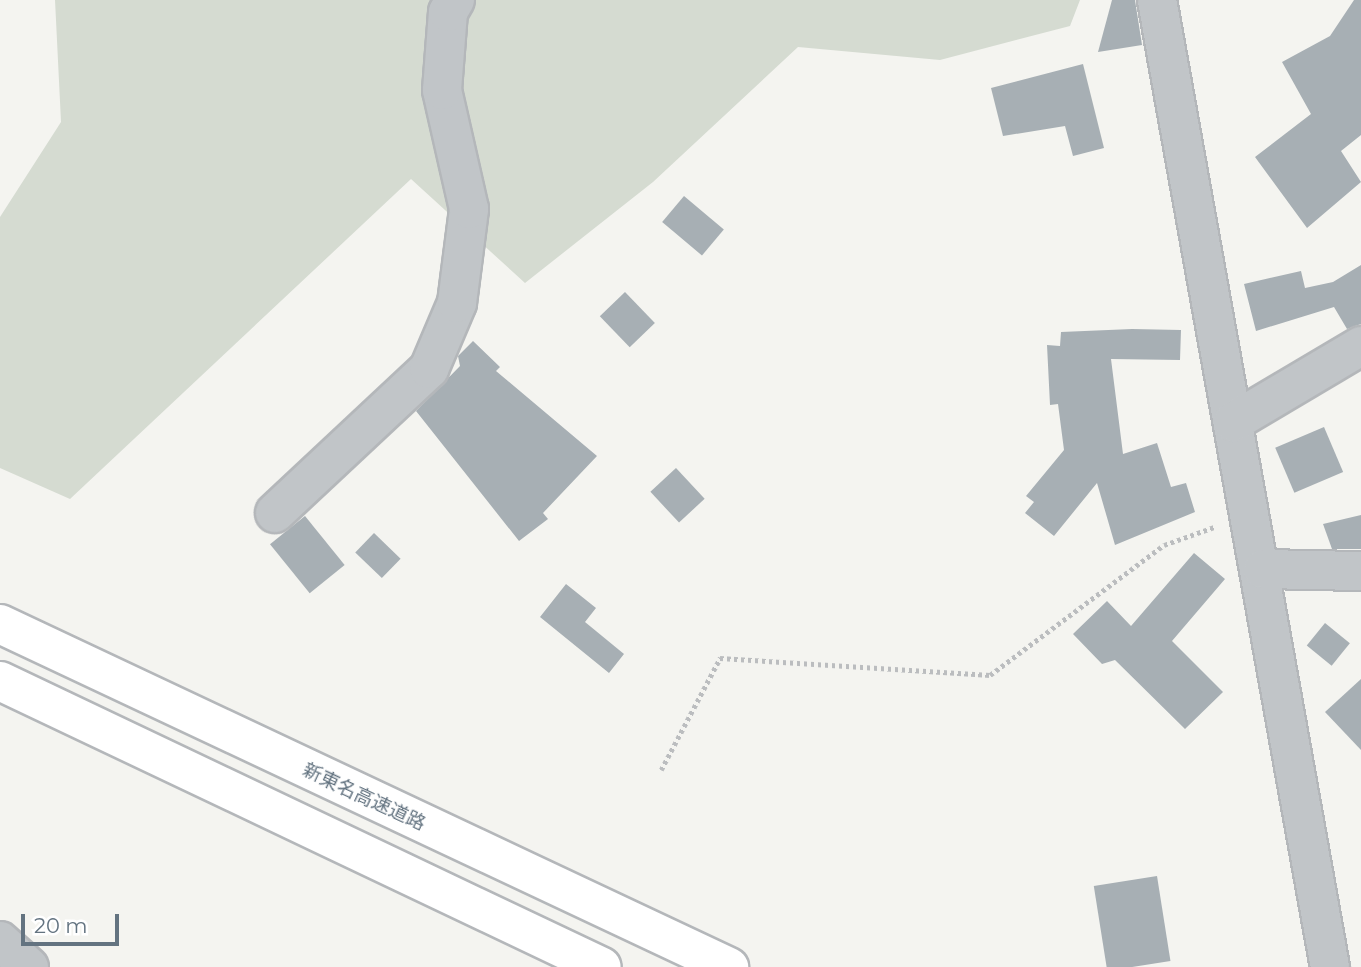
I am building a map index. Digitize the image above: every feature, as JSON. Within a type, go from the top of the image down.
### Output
[{"type":"highway","name":"新東名高速道路","points":[[0,624],[729,967]]},
{"type":"highway","points":[[0,681],[603,967]]},
{"type":"street","points":[[275,513],[429,369],[457,303],[469,209],[442,90],[447,12],[455,0]]},
{"type":"street","points":[[1157,0],[1262,569],[1330,967]]},
{"type":"street","points":[[1233,422],[1361,346]]},
{"type":"street","points":[[1262,569],[1361,571]]},
{"type":"street","points":[[0,941],[29,967]]},
{"type":"path","points":[[662,770],[720,658],[990,675],[1164,545],[1251,513]]},
{"type":"shaded area","points":[[55,0],[1080,0],[1070,26],[940,60],[798,47],[653,182],[525,283],[411,179],[70,499],[0,468],[0,217],[61,122]]},
{"type":"building","points":[[1112,0],[1135,0],[1142,45],[1098,52]]},
{"type":"building","points":[[1354,0],[1361,0],[1361,135],[1341,151],[1361,182],[1307,228],[1255,157],[1311,114],[1282,62],[1330,36]]},
{"type":"building","points":[[1083,64],[1104,148],[1073,156],[1065,126],[1003,136],[991,88]]},
{"type":"building","points":[[684,196],[724,229],[702,255],[662,222]]},
{"type":"building","points":[[1361,265],[1361,324],[1347,329],[1334,307],[1256,331],[1244,284],[1301,271],[1305,288],[1333,282]]},
{"type":"building","points":[[625,292],[655,323],[630,347],[600,316]]},
{"type":"building","points":[[1181,330],[1180,360],[1111,359],[1123,454],[1157,443],[1171,487],[1186,483],[1195,512],[1115,545],[1097,483],[1054,536],[1025,513],[1034,502],[1026,496],[1064,450],[1058,404],[1050,405],[1047,345],[1060,346],[1061,332]]},
{"type":"building","points":[[473,341],[500,367],[496,371],[597,456],[543,513],[548,519],[519,541],[416,411],[460,366],[458,356]]},
{"type":"building","points":[[1324,427],[1343,472],[1294,493],[1275,448]]},
{"type":"building","points":[[676,468],[705,499],[679,523],[650,492]]},
{"type":"building","points":[[1361,515],[1361,549],[1332,549],[1323,524]]},
{"type":"building","points":[[305,516],[345,565],[310,593],[270,544]]},
{"type":"building","points":[[374,533],[401,559],[382,578],[355,552]]},
{"type":"building","points":[[1194,553],[1225,579],[1172,641],[1223,692],[1185,729],[1115,660],[1102,664],[1073,634],[1107,601],[1131,626]]},
{"type":"building","points":[[566,584],[596,608],[585,622],[624,654],[609,673],[540,617]]},
{"type":"building","points":[[1325,623],[1350,643],[1332,666],[1307,646]]},
{"type":"building","points":[[1361,679],[1361,750],[1325,712]]},
{"type":"building","points":[[1157,876],[1170,961],[1132,967],[1107,967],[1094,886]]}]
